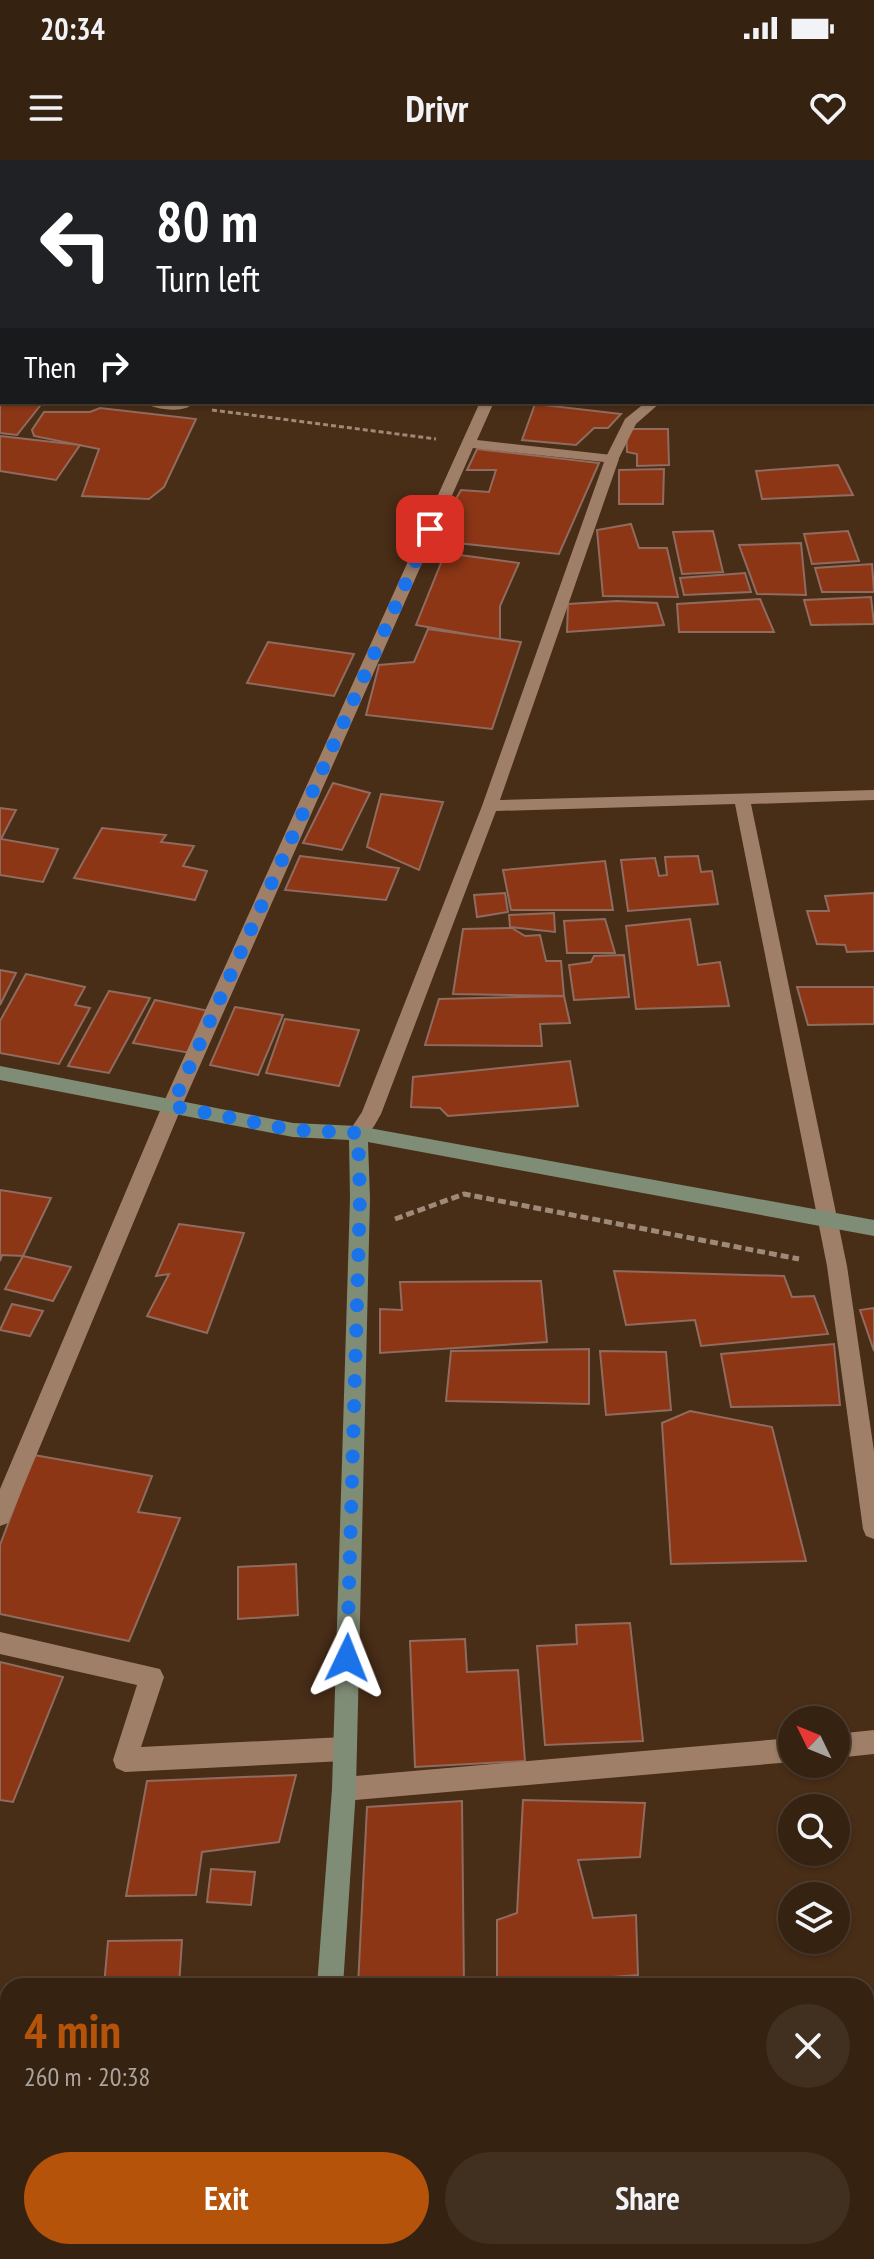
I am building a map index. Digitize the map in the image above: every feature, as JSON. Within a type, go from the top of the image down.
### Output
[{"type":"street","points":[[166,404],[183,406]]},
{"type":"street","points":[[0,1516],[172,1106],[486,404]]},
{"type":"street","points":[[331,1978],[344,1789],[359,1232],[358,1133],[371,1114],[490,806],[612,459],[630,422],[652,404]]},
{"type":"street","points":[[468,443],[612,459]]},
{"type":"street","points":[[490,806],[874,795]]},
{"type":"street","points":[[742,799],[837,1266],[874,1529]]},
{"type":"street","points":[[0,1073],[293,1130],[358,1133],[874,1228]]},
{"type":"street","points":[[0,1643],[152,1677],[125,1760],[344,1749]]},
{"type":"street","points":[[850,1745],[874,1742]]},
{"type":"street","points":[[344,1789],[778,1751]]},
{"type":"path","points":[[183,406],[468,443]]},
{"type":"path","points":[[359,1232],[464,1194],[837,1266]]},
{"type":"building","points":[[0,404],[41,404],[17,435],[0,433]]},
{"type":"building","points":[[535,404],[621,414],[608,428],[594,428],[576,445],[522,440]]},
{"type":"building","points":[[100,408],[196,419],[164,487],[149,499],[82,496],[99,449],[34,436],[32,430],[44,412],[90,412]]},
{"type":"building","points":[[626,429],[668,429],[669,465],[637,466],[637,454],[627,452]]},
{"type":"building","points":[[0,436],[80,445],[56,480],[0,471]]},
{"type":"building","points":[[477,449],[599,463],[559,554],[439,541],[435,536],[461,490],[489,492],[496,470],[467,470]]},
{"type":"building","points":[[838,465],[853,495],[762,499],[756,471]]},
{"type":"building","points":[[664,469],[663,504],[619,504],[619,470]]},
{"type":"building","points":[[631,524],[639,548],[667,548],[678,597],[603,596],[597,530]]},
{"type":"building","points":[[713,531],[723,572],[682,574],[673,532]]},
{"type":"building","points":[[848,531],[859,561],[812,564],[804,534]]},
{"type":"building","points":[[801,543],[806,595],[757,594],[739,545]]},
{"type":"building","points":[[445,553],[519,563],[500,606],[500,640],[416,625]]},
{"type":"building","points":[[872,564],[874,592],[822,592],[815,568]]},
{"type":"building","points":[[745,573],[751,592],[684,595],[680,578]]},
{"type":"building","points":[[871,597],[874,624],[811,625],[804,600]]},
{"type":"building","points":[[760,599],[774,632],[679,632],[677,604]]},
{"type":"building","points":[[617,601],[657,603],[664,625],[567,632],[568,604]]},
{"type":"building","points":[[428,629],[521,642],[492,729],[366,715],[379,665],[414,662]]},
{"type":"building","points":[[268,642],[354,654],[334,696],[247,683]]},
{"type":"building","points":[[333,783],[370,793],[342,850],[303,843]]},
{"type":"building","points":[[381,794],[443,802],[419,870],[367,847]]},
{"type":"building","points":[[0,808],[16,810],[1,839],[58,849],[43,882],[0,875]]},
{"type":"building","points":[[102,828],[166,835],[161,842],[194,846],[183,866],[207,871],[195,900],[74,878]]},
{"type":"building","points":[[300,856],[399,868],[386,900],[285,890]]},
{"type":"building","points":[[698,856],[701,872],[712,871],[718,904],[628,911],[621,860],[655,858],[659,876],[667,875],[665,857]]},
{"type":"building","points":[[605,861],[613,910],[511,910],[503,870]]},
{"type":"building","points":[[505,893],[508,912],[477,917],[474,895]]},
{"type":"building","points":[[874,893],[874,951],[847,952],[845,945],[817,944],[807,911],[829,911],[825,896]]},
{"type":"building","points":[[554,913],[555,932],[510,927],[509,915]]},
{"type":"building","points":[[605,919],[615,953],[567,953],[564,921]]},
{"type":"building","points":[[690,919],[698,965],[720,962],[729,1006],[636,1009],[626,926]]},
{"type":"building","points":[[512,928],[525,936],[540,935],[546,961],[561,961],[564,996],[453,994],[463,929]]},
{"type":"building","points":[[624,955],[629,997],[574,1000],[569,965],[591,962],[594,956]]},
{"type":"building","points":[[0,970],[16,973],[0,1005]]},
{"type":"building","points":[[26,974],[85,987],[75,1005],[90,1008],[59,1064],[0,1053],[0,1021]]},
{"type":"building","points":[[797,987],[874,987],[874,1024],[808,1025]]},
{"type":"building","points":[[109,991],[150,998],[109,1073],[68,1066]]},
{"type":"building","points":[[564,996],[570,1023],[540,1024],[542,1046],[425,1045],[439,999]]},
{"type":"building","points":[[155,1000],[209,1011],[190,1053],[133,1043]]},
{"type":"building","points":[[235,1007],[283,1015],[258,1075],[210,1065]]},
{"type":"building","points":[[285,1019],[359,1030],[339,1086],[266,1073]]},
{"type":"building","points":[[570,1061],[578,1106],[448,1116],[440,1108],[411,1107],[413,1077]]},
{"type":"building","points":[[0,1190],[51,1198],[23,1256],[2,1255],[0,1261]]},
{"type":"building","points":[[179,1224],[244,1233],[207,1333],[147,1316],[169,1274],[156,1276]]},
{"type":"building","points":[[23,1256],[71,1267],[53,1301],[5,1289]]},
{"type":"building","points":[[614,1271],[784,1276],[792,1297],[814,1296],[828,1334],[701,1346],[695,1320],[626,1325]]},
{"type":"building","points":[[541,1281],[547,1342],[380,1353],[380,1309],[402,1310],[400,1282]]},
{"type":"building","points":[[12,1304],[43,1311],[30,1336],[0,1330]]},
{"type":"building","points":[[874,1308],[874,1351],[860,1310]]},
{"type":"building","points":[[834,1344],[840,1405],[731,1407],[721,1354]]},
{"type":"building","points":[[589,1349],[589,1404],[446,1401],[451,1351]]},
{"type":"building","points":[[600,1351],[666,1352],[671,1410],[606,1415]]},
{"type":"building","points":[[690,1411],[772,1427],[806,1561],[671,1564],[662,1423]]},
{"type":"building","points":[[34,1455],[152,1476],[138,1512],[180,1518],[129,1641],[0,1614],[0,1545]]},
{"type":"building","points":[[296,1564],[298,1615],[238,1619],[238,1567]]},
{"type":"building","points":[[630,1623],[643,1741],[545,1745],[537,1646],[577,1644],[576,1625]]},
{"type":"building","points":[[465,1639],[467,1672],[518,1670],[525,1761],[415,1767],[410,1641]]},
{"type":"building","points":[[0,1662],[63,1677],[13,1802],[0,1800]]},
{"type":"building","points":[[296,1775],[279,1842],[202,1852],[196,1895],[126,1896],[147,1781]]},
{"type":"building","points":[[523,1800],[645,1803],[640,1857],[578,1860],[593,1918],[636,1915],[638,1975],[497,1978],[497,1920],[517,1913]]},
{"type":"building","points":[[462,1801],[464,1978],[358,1978],[367,1807]]},
{"type":"building","points":[[211,1869],[255,1872],[251,1905],[207,1902]]},
{"type":"building","points":[[182,1940],[180,1978],[105,1978],[108,1941]]},
{"type":"route","points":[[347,1658],[360,1198],[358,1133],[293,1130],[172,1106],[430,529]]}]
